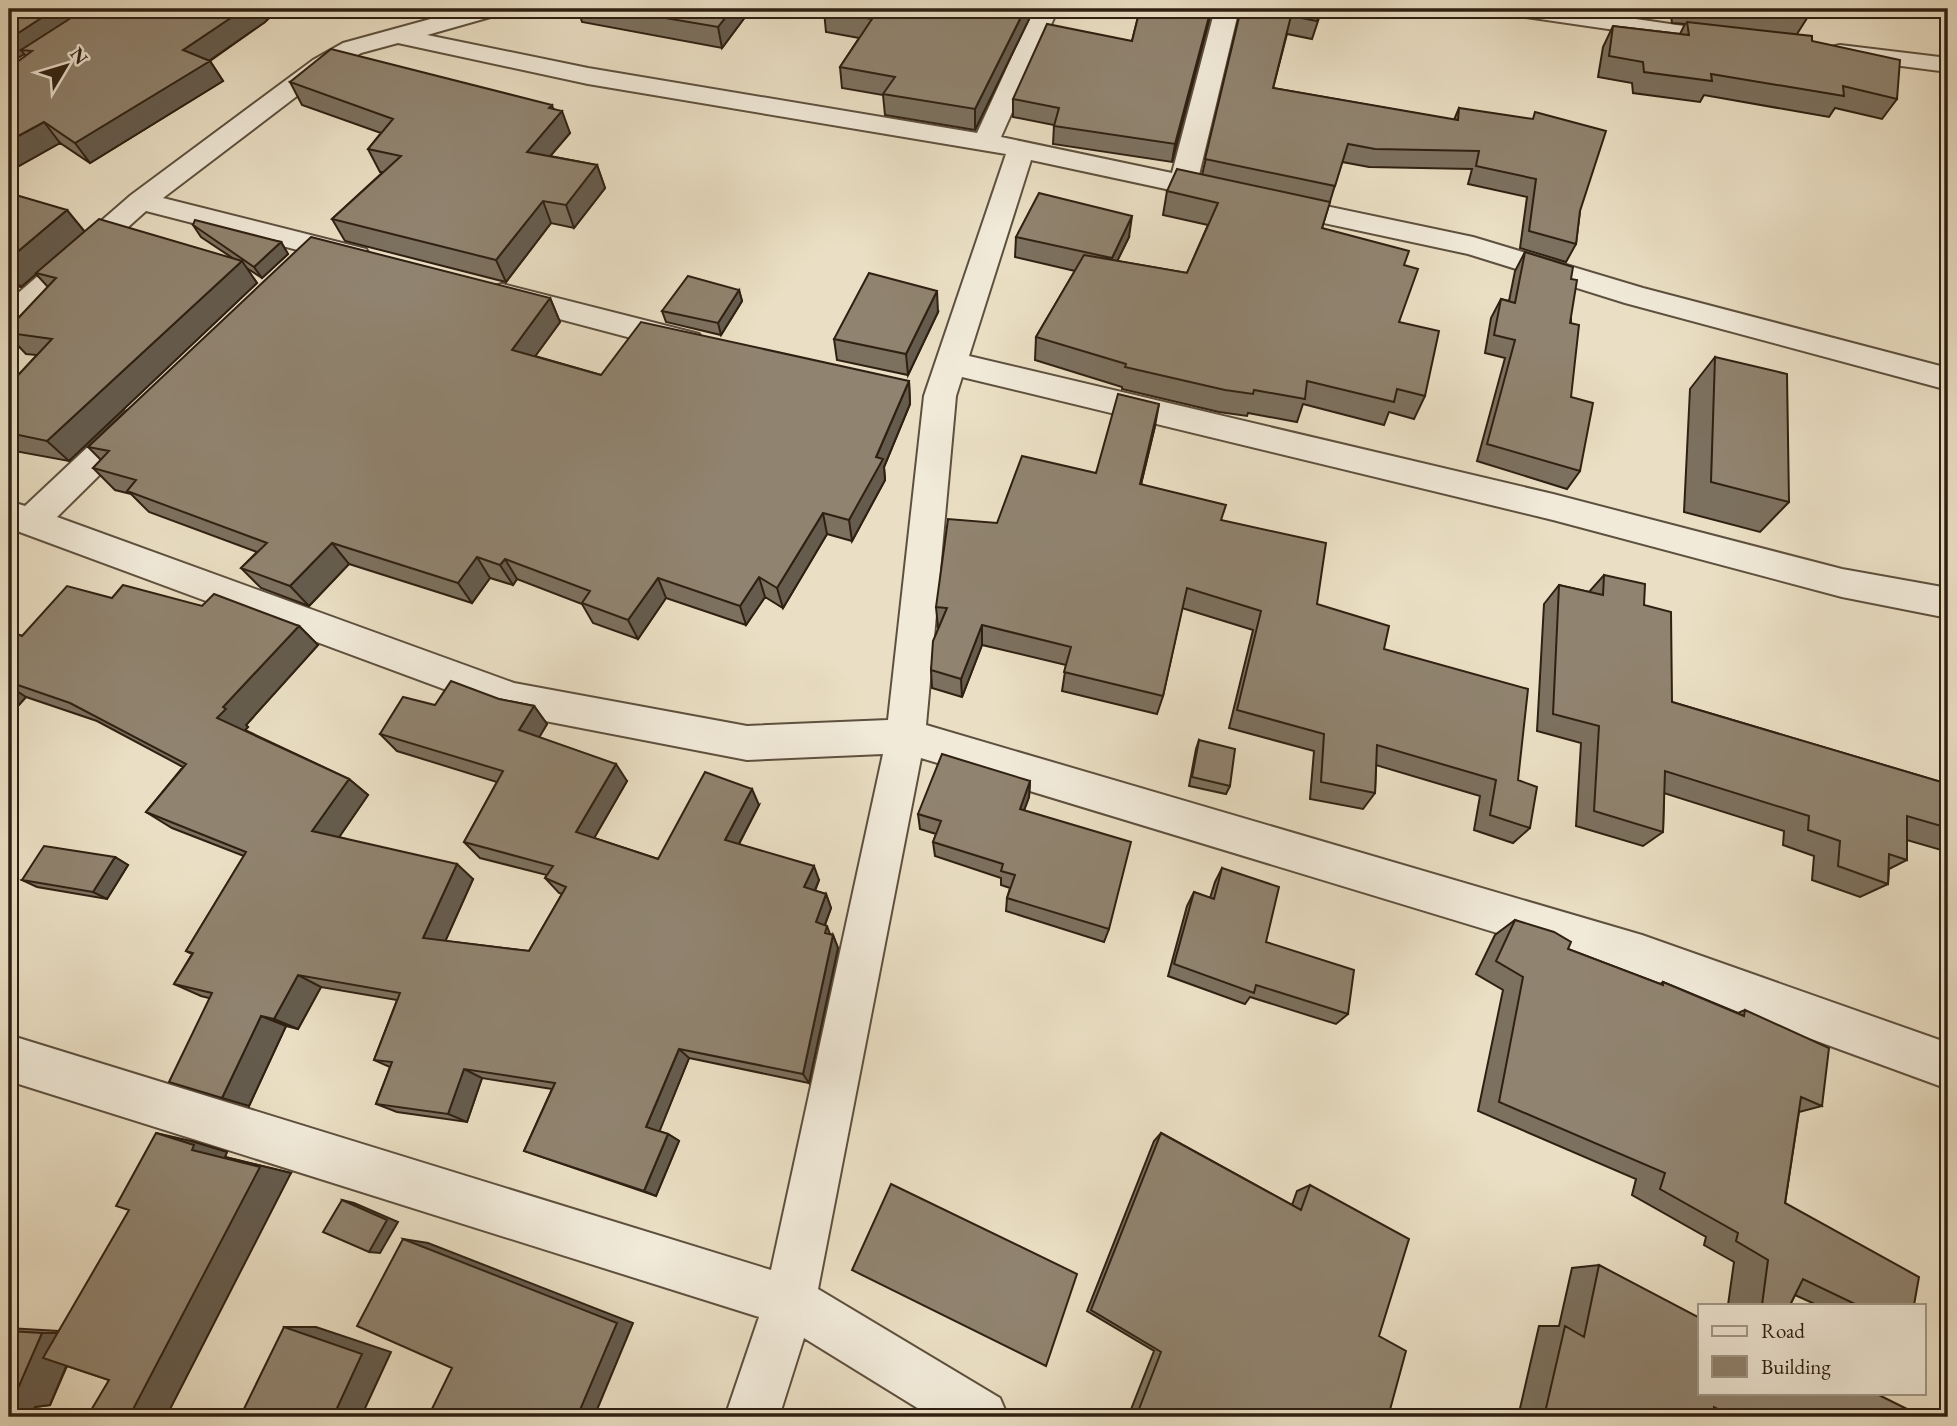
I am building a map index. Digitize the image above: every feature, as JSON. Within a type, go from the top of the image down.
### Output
[{"type":"street","points":[[9,317],[141,201],[322,65],[352,48],[493,9]]},
{"type":"street","points":[[752,1417],[790,1301],[906,736],[934,383],[1046,9]]},
{"type":"street","points":[[1184,184],[1227,9],[1220,9]]},
{"type":"street","points":[[1519,9],[1648,20],[1760,43]]},
{"type":"street","points":[[399,36],[588,76],[1004,146],[1473,246],[1636,296],[1948,379]]},
{"type":"street","points":[[1814,49],[1948,65]]},
{"type":"street","points":[[141,201],[307,256],[383,263]]},
{"type":"street","points":[[475,287],[713,347]]},
{"type":"street","points":[[934,383],[1553,506],[1842,583],[1948,603]]},
{"type":"street","points":[[159,398],[20,518],[514,699],[747,743],[906,736],[1642,956],[1948,1066]]},
{"type":"street","points":[[9,1058],[790,1301],[981,1417]]},
{"type":"building","points":[[9,9],[55,9],[9,39]]},
{"type":"building","points":[[85,9],[244,9],[183,50],[210,61],[75,143],[44,122],[9,141],[9,68],[32,51],[21,50]]},
{"type":"building","points":[[612,9],[732,9],[718,27]]},
{"type":"building","points":[[1025,9],[975,109],[883,94],[895,77],[840,67],[872,19],[824,11]]},
{"type":"building","points":[[1140,9],[1211,9],[1175,144],[1054,126],[1059,108],[1013,99],[1047,24],[1132,41]]},
{"type":"building","points":[[1241,9],[1321,9],[1317,21],[1291,16],[1273,88],[1458,120],[1459,108],[1533,119],[1535,112],[1606,131],[1580,211],[1576,244],[1529,231],[1536,179],[1476,166],[1479,151],[1375,149],[1348,144],[1335,186],[1205,159]]},
{"type":"building","points":[[1751,9],[1808,9],[1809,15]]},
{"type":"building","points":[[1687,22],[1812,36],[1812,41],[1900,60],[1897,99],[1843,86],[1844,96],[1711,74],[1712,81],[1644,72],[1643,62],[1609,56],[1613,26],[1689,35]]},
{"type":"building","points":[[331,49],[552,105],[549,108],[562,111],[527,152],[597,165],[566,205],[543,201],[496,260],[332,219],[401,156],[368,149],[393,119],[290,82]]},
{"type":"building","points":[[1177,169],[1330,202],[1322,228],[1409,251],[1404,265],[1418,269],[1399,322],[1439,331],[1425,396],[1397,389],[1394,402],[1307,381],[1305,399],[1254,390],[1253,394],[1225,390],[1125,367],[1126,364],[1036,337],[1084,255],[1187,273],[1218,203],[1167,191]]},
{"type":"building","points":[[9,193],[67,210],[9,259]]},
{"type":"building","points":[[1039,193],[1132,216],[1112,258],[1016,237]]},
{"type":"building","points":[[99,219],[242,261],[47,441],[9,433],[9,385],[52,339],[9,333],[9,328],[56,278],[36,273]]},
{"type":"building","points":[[195,220],[281,242],[254,267],[193,225]]},
{"type":"building","points":[[311,237],[550,298],[512,350],[601,375],[641,322],[909,381],[876,457],[883,459],[849,520],[823,513],[777,588],[759,577],[740,606],[658,578],[628,620],[582,603],[590,591],[505,559],[500,565],[477,557],[458,583],[332,543],[290,586],[241,568],[267,543],[127,491],[136,480],[93,468],[109,451],[88,447]]},
{"type":"building","points":[[1525,252],[1573,267],[1571,279],[1577,280],[1570,323],[1579,325],[1571,397],[1593,403],[1580,471],[1487,444],[1515,340],[1494,335],[1501,299],[1515,303]]},
{"type":"building","points":[[869,273],[937,291],[906,354],[834,339]]},
{"type":"building","points":[[688,276],[739,290],[718,323],[662,311]]},
{"type":"building","points":[[1715,357],[1787,374],[1789,502],[1711,482]]},
{"type":"building","points":[[1118,394],[1159,404],[1140,484],[1226,505],[1221,520],[1326,543],[1317,604],[1389,626],[1384,649],[1528,689],[1518,780],[1537,787],[1530,828],[1490,815],[1496,780],[1377,745],[1375,793],[1321,782],[1324,734],[1237,710],[1261,611],[1187,588],[1163,696],[1064,672],[1071,647],[982,625],[961,679],[931,670],[933,641],[947,608],[936,607],[948,519],[997,523],[1022,456],[1096,473]]},
{"type":"building","points":[[1604,575],[1645,584],[1644,605],[1671,612],[1672,702],[1948,784],[1948,828],[1907,816],[1907,860],[1889,854],[1888,884],[1838,866],[1840,841],[1808,830],[1809,816],[1665,771],[1663,832],[1594,811],[1599,726],[1553,714],[1559,585],[1603,595]]},
{"type":"building","points":[[123,585],[202,606],[214,594],[299,626],[223,707],[226,709],[217,718],[349,779],[312,831],[457,864],[423,938],[529,951],[566,887],[545,878],[553,866],[464,842],[503,771],[380,734],[403,697],[435,705],[451,681],[499,699],[534,706],[519,730],[616,764],[576,832],[658,859],[705,772],[752,789],[725,840],[814,866],[804,887],[826,894],[816,922],[827,926],[825,933],[833,935],[803,1074],[679,1049],[646,1127],[668,1134],[644,1191],[524,1151],[555,1083],[464,1069],[448,1114],[376,1104],[392,1062],[374,1060],[400,993],[298,975],[274,1019],[261,1016],[222,1098],[169,1082],[212,993],[174,984],[193,953],[186,951],[246,852],[146,812],[186,764],[70,703],[9,682],[9,631],[22,636],[67,586],[112,598]]},
{"type":"building","points":[[1199,740],[1235,749],[1230,786],[1192,777]]},
{"type":"building","points":[[942,754],[1030,781],[1020,809],[1131,842],[1109,929],[1007,898],[1015,875],[1001,871],[1003,864],[933,842],[941,821],[918,814]]},
{"type":"building","points":[[44,846],[115,857],[93,892],[22,880]]},
{"type":"building","points":[[1222,868],[1279,887],[1266,942],[1354,970],[1348,1014],[1256,985],[1254,993],[1174,964],[1194,892],[1214,899]]},
{"type":"building","points":[[1515,920],[1554,932],[1571,942],[1568,949],[1663,985],[1663,982],[1744,1016],[1745,1010],[1829,1048],[1822,1106],[1801,1097],[1785,1203],[1919,1277],[1914,1304],[1855,1304],[1803,1279],[1790,1304],[1762,1304],[1768,1260],[1736,1241],[1738,1233],[1660,1189],[1665,1173],[1499,1102],[1523,977],[1496,961]]},
{"type":"building","points":[[156,1133],[194,1145],[192,1150],[260,1167],[129,1417],[87,1417],[109,1380],[43,1358],[129,1210],[116,1206]]},
{"type":"building","points":[[1161,1133],[1301,1210],[1310,1185],[1409,1239],[1379,1336],[1406,1351],[1388,1417],[1136,1417],[1161,1352],[1091,1310]]},
{"type":"building","points":[[891,1184],[1077,1274],[1046,1366],[852,1270]]},
{"type":"building","points":[[342,1200],[387,1220],[369,1252],[323,1232]]},
{"type":"building","points":[[403,1239],[617,1323],[577,1417],[428,1417],[452,1368],[357,1326]]},
{"type":"building","points":[[1599,1265],[1698,1317],[1698,1394],[1877,1394],[1923,1417],[1733,1417],[1714,1407],[1713,1417],[1544,1417],[1565,1326],[1584,1337]]},
{"type":"building","points":[[284,1327],[362,1354],[333,1417],[240,1417]]},
{"type":"building","points":[[9,1331],[42,1333],[9,1409]]}]
